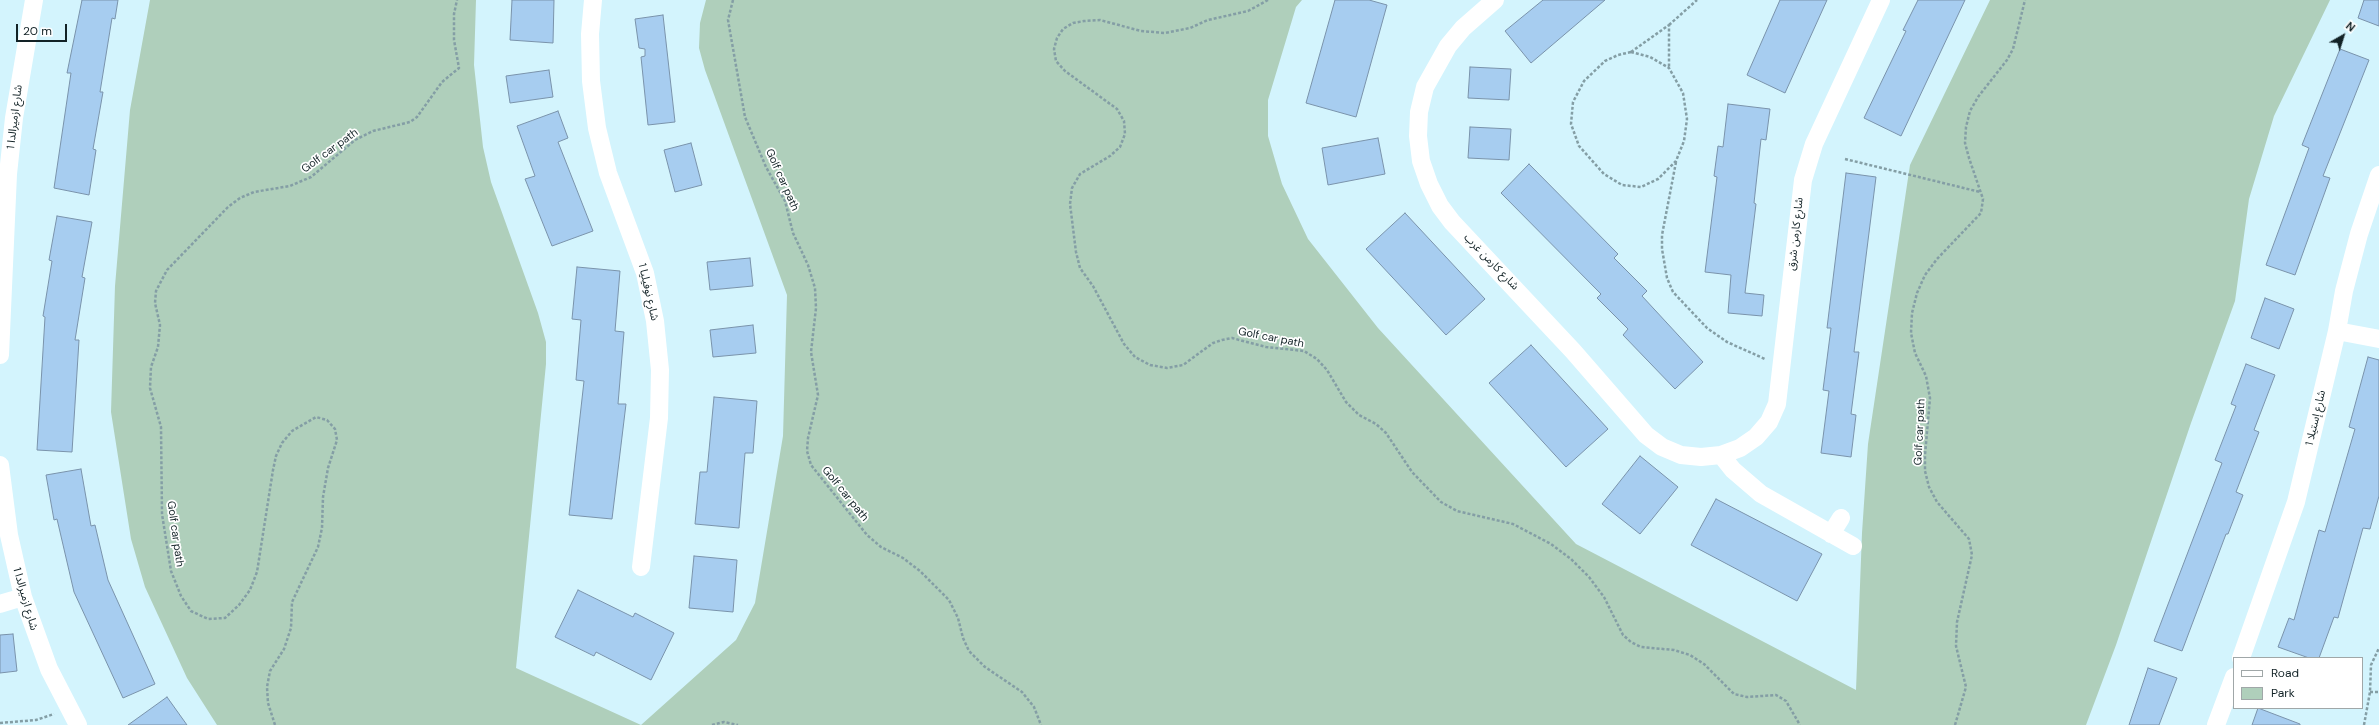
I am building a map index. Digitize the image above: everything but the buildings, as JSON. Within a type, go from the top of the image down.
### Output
[{"type":"street","name":"شارع ازميرالدا 1","points":[[0,354],[8,174],[16,111],[34,0]]},
{"type":"street","name":"شارع نوفيليا 1","points":[[593,0],[590,34],[591,81],[597,128],[608,173],[645,273],[655,321],[660,370],[659,418],[641,567]]},
{"type":"street","name":"شارع كارمن غرب","points":[[1495,0],[1463,28],[1448,46],[1425,88],[1419,112],[1418,136],[1421,161],[1432,190],[1440,206],[1452,222],[1573,351],[1646,435],[1662,447],[1681,455],[1701,457],[1721,455]]},
{"type":"street","name":"شارع كارمن شرق","points":[[1721,455],[1740,448],[1751,441],[1769,422],[1777,404],[1800,196],[1807,163],[1881,0]]},
{"type":"street","name":"شارع إستيلا 1","points":[[2241,657],[2296,502],[2337,331],[2344,291],[2359,234],[2379,175]]},
{"type":"street","points":[[2337,331],[2379,338]]},
{"type":"street","points":[[1721,455],[1738,474],[1761,494],[1853,546]]},
{"type":"street","name":"شارع ازميرالدا 1","points":[[0,465],[9,535],[22,597],[49,669],[78,725]]},
{"type":"street","points":[[1832,534],[1841,518]]},
{"type":"street","points":[[0,604],[22,597]]},
{"type":"street","points":[[2216,725],[2233,679]]},
{"type":"path","name":"Golf car path","points":[[275,725],[268,703],[267,687],[270,671],[284,649],[292,628],[292,602],[318,547],[322,528],[323,497],[328,468],[337,440],[334,429],[327,420],[316,417],[292,431],[282,442],[276,456],[273,470],[257,572],[250,590],[239,605],[226,618],[208,620],[191,611],[181,596],[171,571],[162,514],[161,428],[150,388],[151,367],[158,347],[160,325],[155,303],[156,291],[167,270],[228,207],[240,198],[254,192],[290,186],[310,177],[355,140],[373,131],[410,122],[417,117],[442,82],[459,68],[454,40],[454,14],[457,0]]},
{"type":"path","name":"Golf car path","points":[[733,0],[728,20],[745,117],[766,167],[784,200],[793,233],[808,265],[815,288],[816,308],[811,352],[818,395],[808,438],[808,451],[811,465],[867,535],[881,547],[903,558],[920,571],[948,600],[958,618],[963,638],[969,651],[985,667],[1022,692],[1034,707],[1041,725]]},
{"type":"path","name":"Golf car path","points":[[1268,0],[1248,11],[1208,20],[1190,28],[1165,34],[1141,31],[1100,20],[1084,21],[1068,26],[1057,38],[1054,49],[1056,60],[1065,71],[1117,109],[1124,121],[1125,134],[1120,147],[1110,156],[1080,174],[1072,188],[1070,204],[1076,252],[1080,268],[1096,292],[1124,344],[1135,357],[1150,366],[1167,368],[1183,365],[1214,343],[1232,338],[1266,347],[1304,351],[1317,359],[1327,370],[1346,402],[1359,415],[1376,424],[1386,434],[1412,472],[1441,502],[1457,511],[1513,524],[1551,544],[1589,577],[1604,597],[1620,630],[1631,642],[1641,647],[1674,650],[1690,655],[1704,664],[1734,694],[1746,697],[1776,695],[1786,701],[1800,725]]},
{"type":"path","points":[[1676,161],[1668,171],[1650,184],[1631,187],[1622,185],[1608,178],[1594,165],[1579,146],[1574,136],[1571,112],[1573,102],[1584,82],[1605,61],[1618,55],[1631,52],[1669,25],[1697,0]]},
{"type":"path","name":"Golf car path","points":[[1955,725],[1966,687],[1956,646],[1957,622],[1972,555],[1969,539],[1937,502],[1929,487],[1925,471],[1924,455],[1930,398],[1926,376],[1915,353],[1911,333],[1912,313],[1917,293],[1925,275],[1937,259],[1981,213],[1983,199],[1968,158],[1965,143],[1966,127],[1970,111],[2007,60],[2013,49],[2025,0]]},
{"type":"path","points":[[1669,25],[1669,68],[1683,93],[1687,119],[1684,141],[1676,161],[1664,221],[1662,249],[1667,278],[1673,292],[1707,328],[1727,342],[1749,353],[1782,366]]},
{"type":"path","points":[[1631,52],[1650,57],[1669,68]]},
{"type":"path","points":[[1844,159],[1981,192]]},
{"type":"path","points":[[2364,725],[2370,692],[2371,665],[2379,648]]},
{"type":"path","points":[[2370,692],[2379,692]]},
{"type":"path","points":[[0,723],[47,718],[67,706]]},
{"type":"path","points":[[712,725],[724,722],[738,725]]},
{"type":"green space","points":[[150,0],[476,0],[474,65],[483,147],[491,182],[538,313],[546,342],[546,364],[516,668],[641,725],[217,725],[187,678],[145,587],[131,539],[111,412],[115,286],[130,110]]},
{"type":"green space","points":[[706,0],[1302,0],[1296,7],[1268,100],[1268,136],[1282,184],[1308,239],[1378,328],[1576,544],[1856,690],[1862,533],[1868,444],[1910,165],[1990,0],[2330,0],[2274,116],[2249,199],[2235,301],[2191,423],[2116,645],[2086,725],[641,725],[736,640],[755,603],[783,436],[787,295],[705,70],[699,48],[700,23]]}]
